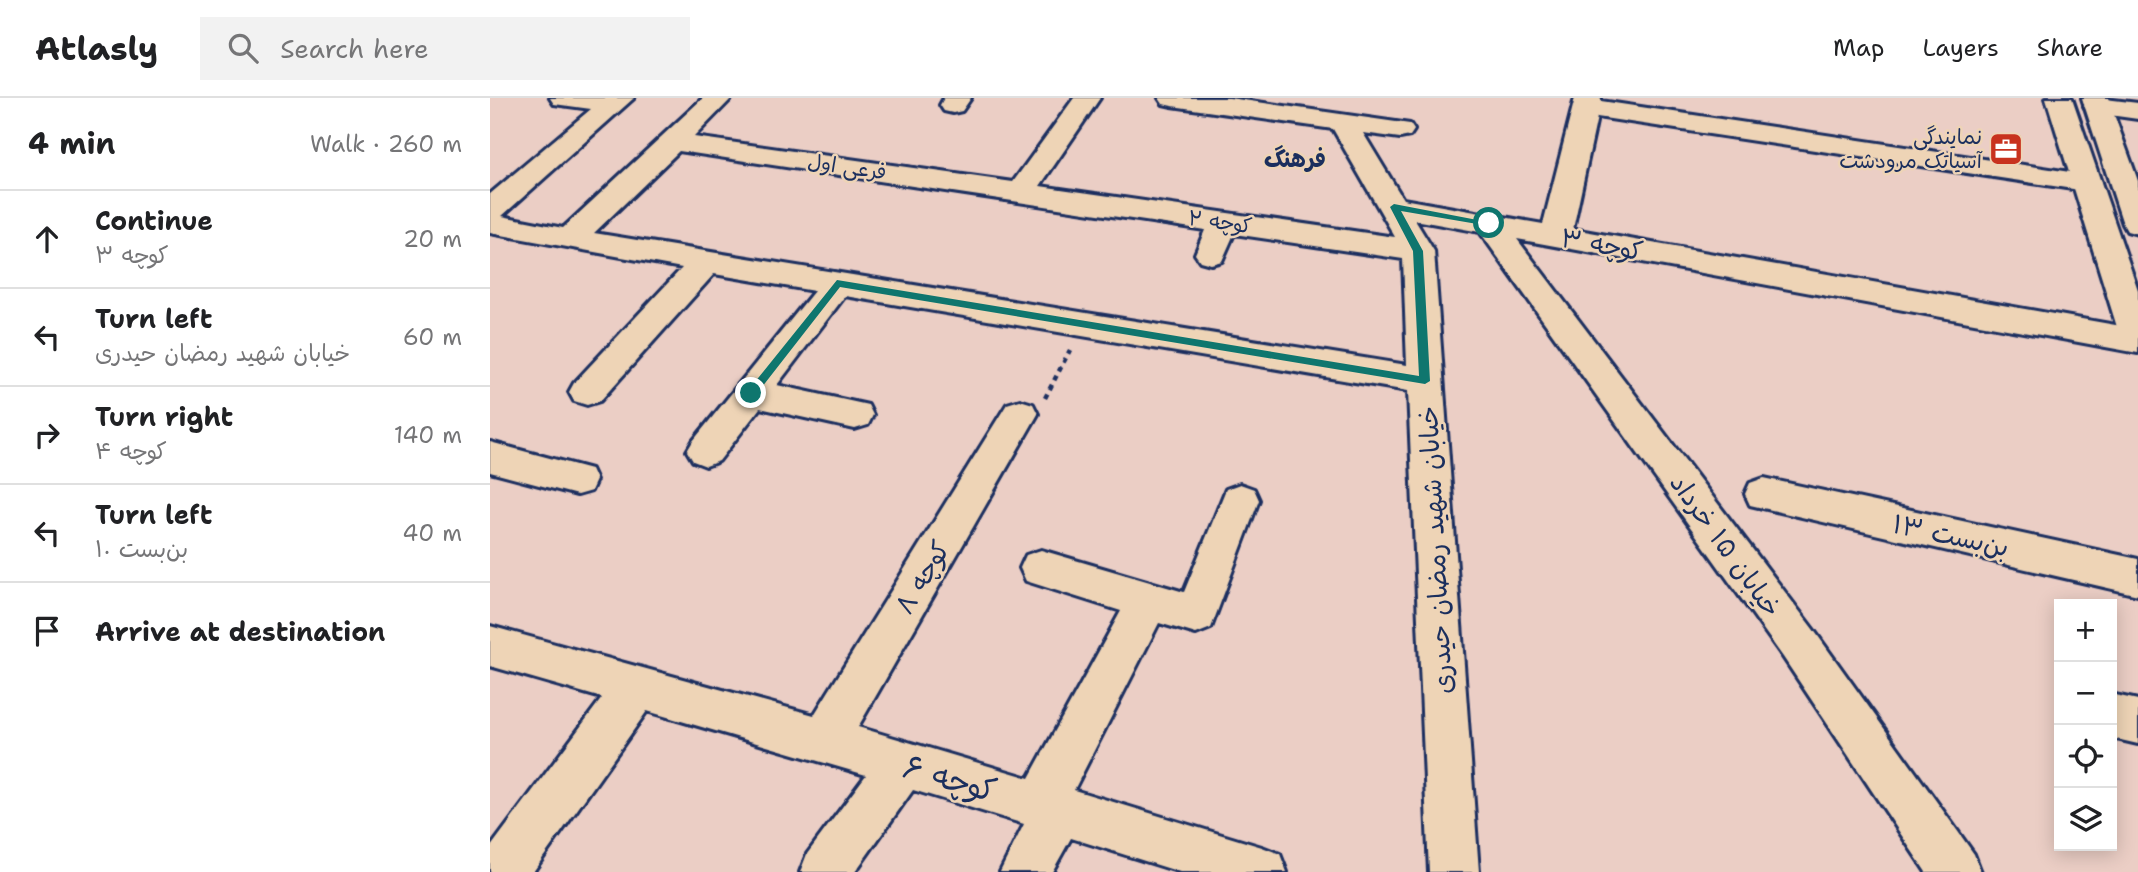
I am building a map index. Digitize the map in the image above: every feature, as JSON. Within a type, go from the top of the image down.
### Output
[{"type":"street","points":[[563,98],[617,101]]},
{"type":"street","points":[[569,239],[719,98]]},
{"type":"street","points":[[1021,193],[1087,98]]},
{"type":"street","points":[[1172,98],[1283,106],[1343,122],[1400,130],[1380,98]]},
{"type":"street","points":[[2059,98],[2138,341]]},
{"type":"street","points":[[495,226],[617,101]]},
{"type":"street","points":[[2096,102],[2138,111]]},
{"type":"street","points":[[2096,102],[2138,224]]},
{"type":"street","points":[[1556,235],[1587,103],[1825,143],[2086,182]]},
{"type":"street","name":"خیابان شهید رمضان حیدری","points":[[1343,122],[1418,251],[1454,872]]},
{"type":"street","name":"فرعی اول","points":[[674,142],[1021,193]]},
{"type":"street","points":[[2073,144],[2112,149]]},
{"type":"street","name":"کوچه ۲","points":[[1021,193],[1418,251]]},
{"type":"street","name":"کوچه ۳","points":[[1394,207],[2138,341]]},
{"type":"street","points":[[1211,254],[1223,222]]},
{"type":"street","name":"خیابان ۱۵ خرداد","points":[[1489,223],[1798,643],[1956,872]]},
{"type":"street","points":[[495,226],[1425,381]]},
{"type":"street","points":[[587,392],[706,262]]},
{"type":"street","points":[[706,451],[837,284]]},
{"type":"street","points":[[751,393],[855,415]]},
{"type":"street","name":"کوچه ۸","points":[[825,740],[1020,414]]},
{"type":"street","points":[[490,457],[577,480]]},
{"type":"street","name":"بن‌بست ۱۳","points":[[1763,494],[2138,577]]},
{"type":"street","points":[[1041,568],[1196,615],[1240,500]]},
{"type":"street","points":[[1025,872],[1051,806],[1150,599]]},
{"type":"street","name":"کوچه ۶","points":[[490,646],[1051,806],[1163,858],[1262,872]]},
{"type":"street","points":[[503,872],[637,688]]},
{"type":"street","points":[[825,872],[903,764]]},
{"type":"path","points":[[1020,414],[1036,415],[1084,324]]},
{"type":"place","name":"نمایندگی آسیاتک مرودشت","points":[[2006,149]]},
{"type":"district","name":"فرهنگ","points":[[1295,159]]},
{"type":"route","points":[[751,393],[837,284],[1425,381],[1418,251],[1394,207],[1489,223]]}]
